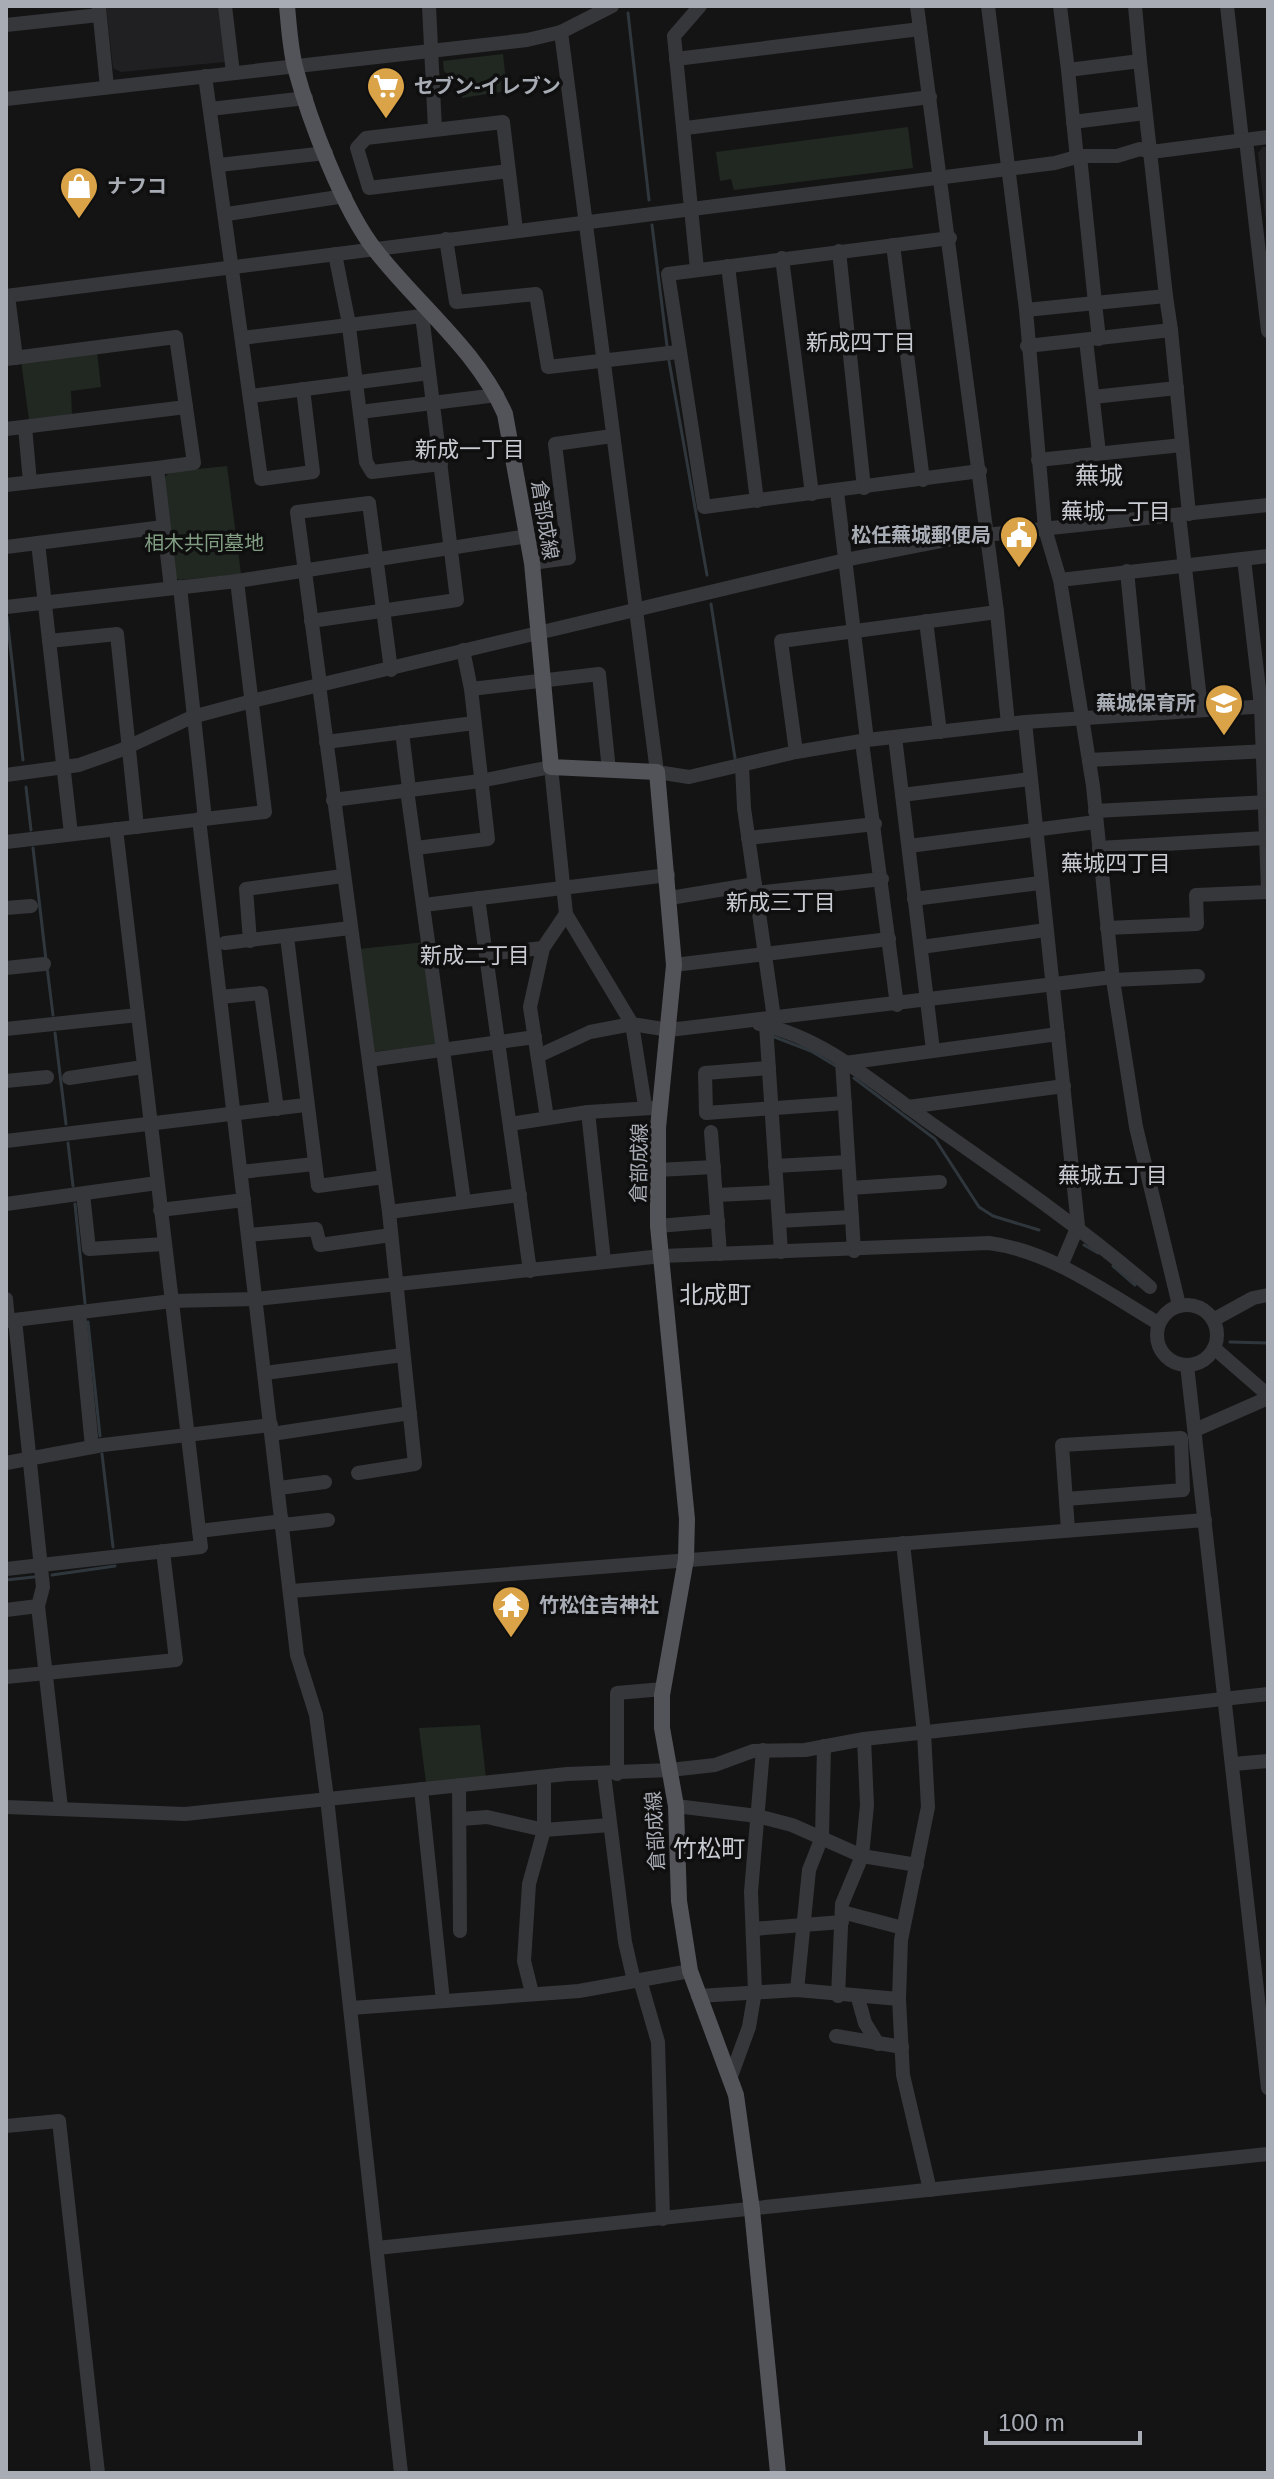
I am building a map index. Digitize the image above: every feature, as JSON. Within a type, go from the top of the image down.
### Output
[{"type":"main road","name":"倉部成線","points":[[287,6],[295,65],[326,153],[345,196],[374,249],[497,395],[511,437],[532,563],[551,767]]},
{"type":"main road","points":[[551,767],[657,772]]},
{"type":"main road","name":"倉部成線","points":[[657,772],[674,965],[669,1030],[652,1108],[658,1170],[658,1226],[687,1519],[686,1559],[663,1689],[662,1728],[676,1806],[679,1901],[690,1971],[736,2095],[752,2210],[778,2473]]},
{"type":"street","points":[[225,6],[233,73]]},
{"type":"street","points":[[429,6],[435,129]]},
{"type":"street","points":[[6,99],[527,40],[561,32],[612,6]]},
{"type":"street","points":[[697,269],[686,128],[674,36],[700,6]]},
{"type":"street","points":[[917,6],[989,535],[1008,724]]},
{"type":"street","points":[[988,6],[1026,310],[1045,529],[1060,580],[1089,760],[1113,979],[1136,1127],[1179,1305]]},
{"type":"street","points":[[1060,6],[1095,303],[1093,397],[1099,453]]},
{"type":"street","points":[[1135,6],[1177,388],[1186,566],[1201,708]]},
{"type":"street","points":[[1227,6],[1268,331]]},
{"type":"street","points":[[6,25],[99,10],[107,87]]},
{"type":"street","points":[[676,59],[920,29]]},
{"type":"street","points":[[561,32],[657,772],[689,777],[796,752],[1025,722],[1264,706]]},
{"type":"street","points":[[1068,70],[1140,61]]},
{"type":"street","points":[[205,76],[227,214],[231,267],[261,479],[313,472],[303,389]]},
{"type":"street","points":[[686,128],[930,97]]},
{"type":"street","points":[[210,109],[306,98]]},
{"type":"street","points":[[1073,122],[1145,113]]},
{"type":"street","points":[[509,171],[369,188],[357,148],[366,138],[503,122],[509,171],[516,230]]},
{"type":"street","points":[[6,485],[194,463],[176,337],[11,359],[7,296],[941,175],[1117,156],[1140,149],[1151,152],[1268,137]]},
{"type":"street","points":[[219,165],[326,153]]},
{"type":"street","points":[[227,214],[345,196]]},
{"type":"street","points":[[950,238],[668,274],[678,352],[704,507],[980,471]]},
{"type":"street","points":[[446,239],[456,302],[536,294],[548,367],[678,352]]},
{"type":"street","points":[[893,245],[923,480]]},
{"type":"street","points":[[839,251],[864,488]]},
{"type":"street","points":[[335,254],[349,325],[366,462],[372,472],[441,464]]},
{"type":"street","points":[[782,258],[812,494]]},
{"type":"street","points":[[728,266],[757,501]]},
{"type":"street","points":[[1026,310],[1166,296]]},
{"type":"street","points":[[242,338],[424,312],[457,600],[311,621]]},
{"type":"street","points":[[1027,346],[1171,330]]},
{"type":"street","points":[[251,396],[429,373]]},
{"type":"street","points":[[1093,397],[1177,388]]},
{"type":"street","points":[[360,412],[497,395]]},
{"type":"street","points":[[6,429],[186,407]]},
{"type":"street","points":[[25,427],[30,482]]},
{"type":"street","points":[[532,563],[569,558],[555,444],[612,436]]},
{"type":"street","points":[[1038,460],[1182,445]]},
{"type":"street","points":[[157,468],[163,527],[176,588],[194,717],[220,997],[297,1655],[316,1715],[327,1798],[401,2473]]},
{"type":"street","points":[[837,492],[897,1005]]},
{"type":"street","points":[[358,1473],[415,1464],[389,1212],[297,512],[369,503],[391,670]]},
{"type":"street","points":[[6,775],[63,767],[129,747],[194,717],[252,701],[391,670],[538,630],[845,560],[989,535],[1268,505]]},
{"type":"street","points":[[6,547],[163,527]]},
{"type":"street","points":[[6,607],[237,581],[528,536]]},
{"type":"street","points":[[38,543],[71,834]]},
{"type":"street","points":[[1060,580],[1268,556]]},
{"type":"street","points":[[1107,928],[1197,924],[1196,895],[1268,890],[1264,706],[1244,559]]},
{"type":"street","points":[[1127,571],[1141,713]]},
{"type":"street","points":[[6,842],[265,812],[237,581]]},
{"type":"street","points":[[796,752],[781,641],[997,612]]},
{"type":"street","points":[[926,621],[940,732]]},
{"type":"street","points":[[49,641],[117,634],[137,827]]},
{"type":"street","points":[[416,848],[488,839],[471,689],[463,650]]},
{"type":"street","points":[[471,689],[541,678],[599,674],[609,770]]},
{"type":"street","points":[[1025,722],[1078,1226],[1061,1266]]},
{"type":"street","points":[[326,742],[474,723]]},
{"type":"street","points":[[402,732],[464,1202]]},
{"type":"street","points":[[895,737],[933,1050]]},
{"type":"street","points":[[1089,760],[1265,752]]},
{"type":"street","points":[[742,766],[748,838],[767,953],[769,1068],[781,1252]]},
{"type":"street","points":[[333,800],[480,781],[551,767],[566,914],[632,1024],[652,1108],[588,1112],[510,1124]]},
{"type":"street","points":[[902,795],[1030,779]]},
{"type":"street","points":[[909,846],[1035,830],[1096,816],[1266,802]]},
{"type":"street","points":[[748,838],[875,824]]},
{"type":"street","points":[[6,1569],[201,1547],[116,829]]},
{"type":"street","points":[[1099,848],[1266,834]]},
{"type":"street","points":[[424,905],[668,875]]},
{"type":"street","points":[[250,941],[246,889],[343,876]]},
{"type":"street","points":[[670,898],[882,879]]},
{"type":"street","points":[[914,899],[1040,883]]},
{"type":"street","points":[[478,898],[530,1271]]},
{"type":"street","points":[[6,908],[31,906]]},
{"type":"street","points":[[547,1118],[530,1007],[543,948],[566,914]]},
{"type":"street","points":[[225,943],[350,928]]},
{"type":"street","points":[[921,947],[1046,930]]},
{"type":"street","points":[[287,937],[305,1105],[318,1186],[384,1177]]},
{"type":"street","points":[[674,965],[889,939]]},
{"type":"street","points":[[487,954],[543,948]]},
{"type":"street","points":[[6,968],[44,964]]},
{"type":"street","points":[[538,1056],[590,1032],[632,1024],[669,1030],[747,1021],[770,1022],[1053,983],[1198,976]]},
{"type":"street","points":[[220,997],[261,993],[277,1109]]},
{"type":"street","points":[[6,1029],[138,1015]]},
{"type":"street","points":[[770,1022],[802,1036],[844,1062],[1078,1226],[1150,1287]]},
{"type":"street","points":[[844,1062],[1058,1034]]},
{"type":"street","points":[[369,1060],[535,1037]]},
{"type":"street","points":[[844,1062],[854,1251]]},
{"type":"street","points":[[69,1078],[143,1067]]},
{"type":"street","points":[[769,1068],[705,1073],[706,1113],[845,1103]]},
{"type":"street","points":[[6,1081],[47,1077]]},
{"type":"street","points":[[908,1107],[1064,1086]]},
{"type":"street","points":[[6,1141],[305,1105]]},
{"type":"street","points":[[588,1112],[604,1261]]},
{"type":"street","points":[[711,1132],[720,1254]]},
{"type":"street","points":[[775,1166],[848,1162]]},
{"type":"street","points":[[241,1172],[314,1164]]},
{"type":"street","points":[[658,1170],[714,1167]]},
{"type":"street","points":[[850,1188],[940,1182]]},
{"type":"street","points":[[6,1204],[157,1183]]},
{"type":"street","points":[[716,1195],[777,1192]]},
{"type":"street","points":[[83,1194],[89,1249],[164,1244]]},
{"type":"street","points":[[389,1212],[520,1195]]},
{"type":"street","points":[[160,1210],[244,1200]]},
{"type":"street","points":[[779,1221],[852,1217]]},
{"type":"street","points":[[658,1226],[718,1221]]},
{"type":"street","points":[[249,1235],[316,1229],[320,1245],[391,1235]]},
{"type":"street","points":[[10,1320],[172,1301],[256,1299],[662,1256],[854,1251],[989,1243],[1030,1252],[1061,1266],[1158,1323]]},
{"type":"street","points":[[1213,1320],[1253,1298],[1268,1295]]},
{"type":"street","points":[[6,1299],[43,1564],[43,1587],[38,1606],[61,1808]]},
{"type":"street","points":[[1179,1305],[1195,1306],[1213,1320],[1217,1334],[1214,1348],[1203,1360],[1187,1365],[1164,1355],[1157,1340],[1158,1323],[1167,1312],[1179,1305]]},
{"type":"street","points":[[79,1312],[92,1447]]},
{"type":"street","points":[[1195,1430],[1268,1396],[1214,1348]]},
{"type":"street","points":[[265,1373],[403,1355]]},
{"type":"street","points":[[1187,1365],[1268,2088]]},
{"type":"street","points":[[6,1463],[189,1434],[272,1429],[410,1413]]},
{"type":"street","points":[[1066,1499],[1183,1490],[1181,1438],[1062,1445],[1068,1530]]},
{"type":"street","points":[[279,1488],[325,1482]]},
{"type":"street","points":[[199,1531],[328,1520]]},
{"type":"street","points":[[291,1591],[1205,1520]]},
{"type":"street","points":[[903,1543],[924,1733],[928,1807],[903,1928],[899,1999],[903,2075],[930,2190]]},
{"type":"street","points":[[6,1677],[176,1660],[163,1551]]},
{"type":"street","points":[[6,1610],[38,1606]]},
{"type":"street","points":[[663,1689],[617,1693],[610,1825],[625,1942],[658,2042],[663,2219]]},
{"type":"street","points":[[6,1807],[185,1814],[544,1777],[670,1770],[715,1765],[763,1750],[824,1746],[1268,1694]]},
{"type":"street","points":[[838,1996],[842,1917],[862,1856],[867,1805],[864,1739]]},
{"type":"street","points":[[797,1990],[809,1870],[822,1837],[824,1746]]},
{"type":"street","points":[[730,2079],[749,2027],[755,1991],[751,1892],[763,1750]]},
{"type":"street","points":[[1233,1764],[1268,1761]]},
{"type":"street","points":[[532,1993],[524,1961],[529,1884],[544,1830],[544,1777]]},
{"type":"street","points":[[459,1785],[460,1931]]},
{"type":"street","points":[[421,1789],[443,2001]]},
{"type":"street","points":[[676,1806],[757,1816],[822,1837],[862,1856],[917,1865]]},
{"type":"street","points":[[461,1819],[487,1817],[544,1830],[610,1825]]},
{"type":"street","points":[[753,1929],[805,1926],[842,1917],[903,1928]]},
{"type":"street","points":[[351,2008],[579,1991],[690,1971]]},
{"type":"street","points":[[698,1996],[797,1990],[858,1998],[899,1999]]},
{"type":"street","points":[[858,1998],[865,2023],[878,2044]]},
{"type":"street","points":[[836,2036],[902,2047]]},
{"type":"street","points":[[6,2126],[59,2121],[98,2473]]},
{"type":"street","points":[[377,2248],[1268,2154]]},
{"type":"shaded area","points":[[106,6],[219,6],[225,62],[121,72],[113,68]]},
{"type":"shaded area","points":[[1263,147],[1268,147],[1268,240],[1258,153]]},
{"type":"green space","points":[[503,54],[507,91],[462,98],[460,85],[444,71],[443,61]]},
{"type":"green space","points":[[908,127],[913,168],[734,190],[731,179],[720,181],[716,152]]},
{"type":"green space","points":[[97,352],[101,387],[71,391],[72,415],[29,420],[21,361]]},
{"type":"green space","name":"相木共同墓地","points":[[227,466],[241,574],[179,580],[175,577],[164,478],[170,472]]},
{"type":"green space","points":[[425,942],[439,1044],[373,1052],[359,949]]},
{"type":"green space","points":[[480,1725],[486,1778],[426,1783],[419,1728]]},
{"type":"waterway","points":[[628,13],[649,200]]},
{"type":"waterway","points":[[652,225],[667,346]]},
{"type":"waterway","points":[[669,361],[707,575]]},
{"type":"waterway","points":[[711,604],[735,758]]},
{"type":"waterway","points":[[7,617],[23,760]]},
{"type":"waterway","points":[[26,787],[31,830]]},
{"type":"waterway","points":[[33,848],[46,960]]},
{"type":"waterway","points":[[47,967],[53,1015]]},
{"type":"waterway","points":[[55,1033],[66,1124]]},
{"type":"waterway","points":[[772,1036],[811,1051],[836,1066]]},
{"type":"waterway","points":[[854,1078],[935,1139],[979,1207],[993,1216],[1039,1230]]},
{"type":"waterway","points":[[68,1143],[73,1186]]},
{"type":"waterway","points":[[75,1204],[85,1303]]},
{"type":"waterway","points":[[1084,1245],[1098,1253]]},
{"type":"waterway","points":[[1113,1266],[1135,1285]]},
{"type":"waterway","points":[[88,1322],[100,1436]]},
{"type":"waterway","points":[[1230,1342],[1268,1343]]},
{"type":"waterway","points":[[102,1454],[113,1547]]},
{"type":"waterway","points":[[52,1575],[115,1566]]},
{"type":"waterway","points":[[6,1580],[34,1577]]},
{"type":"place","name":"セブン-イレブン","points":[[386,120]]},
{"type":"place","name":"ナフコ","points":[[79,220]]},
{"type":"place","name":"松任蕪城郵便局","points":[[1019,569]]},
{"type":"place","name":"蕪城保育所","points":[[1224,737]]},
{"type":"place","name":"竹松住吉神社","points":[[511,1639]]},
{"type":"district","name":"新成四丁目","points":[[861,342]]},
{"type":"district","name":"新成一丁目","points":[[470,449]]},
{"type":"district","name":"蕪城","points":[[1099,476]]},
{"type":"district","name":"蕪城一丁目","points":[[1116,511]]},
{"type":"district","name":"蕪城四丁目","points":[[1116,863]]},
{"type":"district","name":"新成三丁目","points":[[781,902]]},
{"type":"district","name":"新成二丁目","points":[[475,955]]},
{"type":"district","name":"蕪城五丁目","points":[[1113,1175]]},
{"type":"district","name":"北成町","points":[[715,1295]]},
{"type":"district","name":"竹松町","points":[[709,1849]]}]
